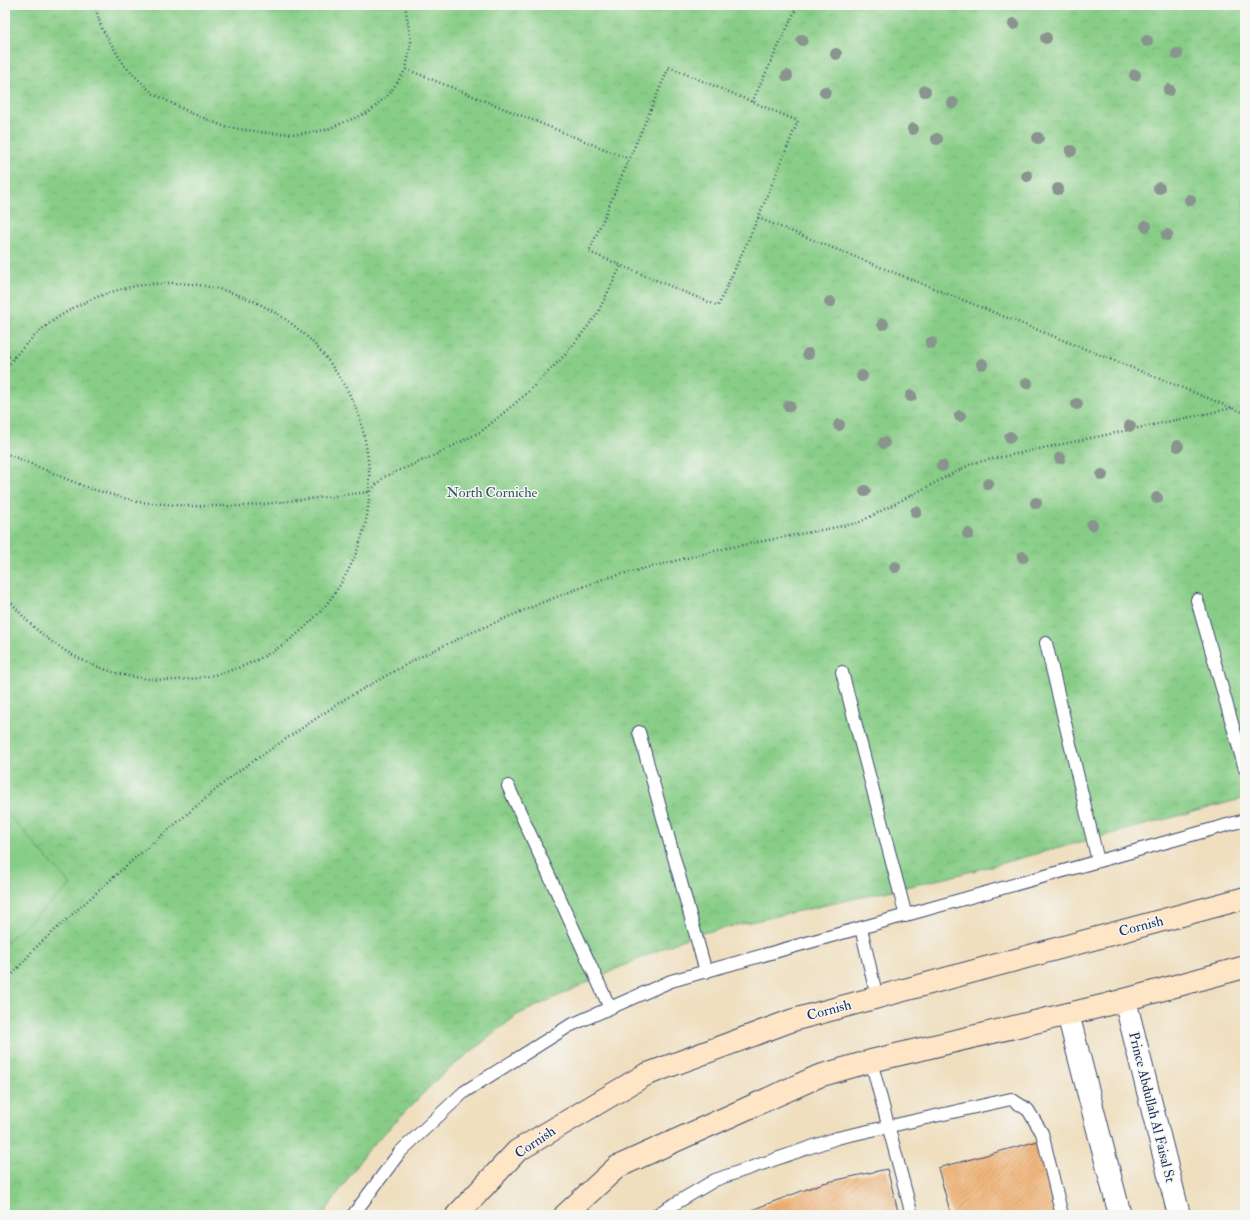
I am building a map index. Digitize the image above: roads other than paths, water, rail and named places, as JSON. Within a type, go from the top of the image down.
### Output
[{"type":"main road","name":"Cornish","points":[[457,1215],[517,1151],[645,1075],[794,1020],[1245,898]]},
{"type":"main road","points":[[565,1215],[617,1168],[819,1076],[871,1061],[1125,1000],[1245,967]]},
{"type":"street","name":"Prince Abdullah Al Faisal St","points":[[1125,1000],[1180,1215]]},
{"type":"street","points":[[1068,1014],[1120,1215]]},
{"type":"lane","points":[[1197,600],[1244,763]]},
{"type":"lane","points":[[1046,643],[1098,861]]},
{"type":"lane","points":[[842,672],[906,916]]},
{"type":"lane","points":[[639,732],[706,972]]},
{"type":"lane","points":[[508,786],[610,1008]]},
{"type":"lane","points":[[353,1215],[400,1152],[464,1092],[569,1026],[671,982],[1245,820]]},
{"type":"lane","points":[[861,928],[877,998]]},
{"type":"lane","points":[[871,1061],[912,1215]]},
{"type":"lane","points":[[656,1215],[715,1180],[837,1138],[888,1128],[1011,1099],[1028,1110],[1042,1133],[1062,1215]]},
{"type":"park label","name":"North Corniche","points":[[492,492]]}]
